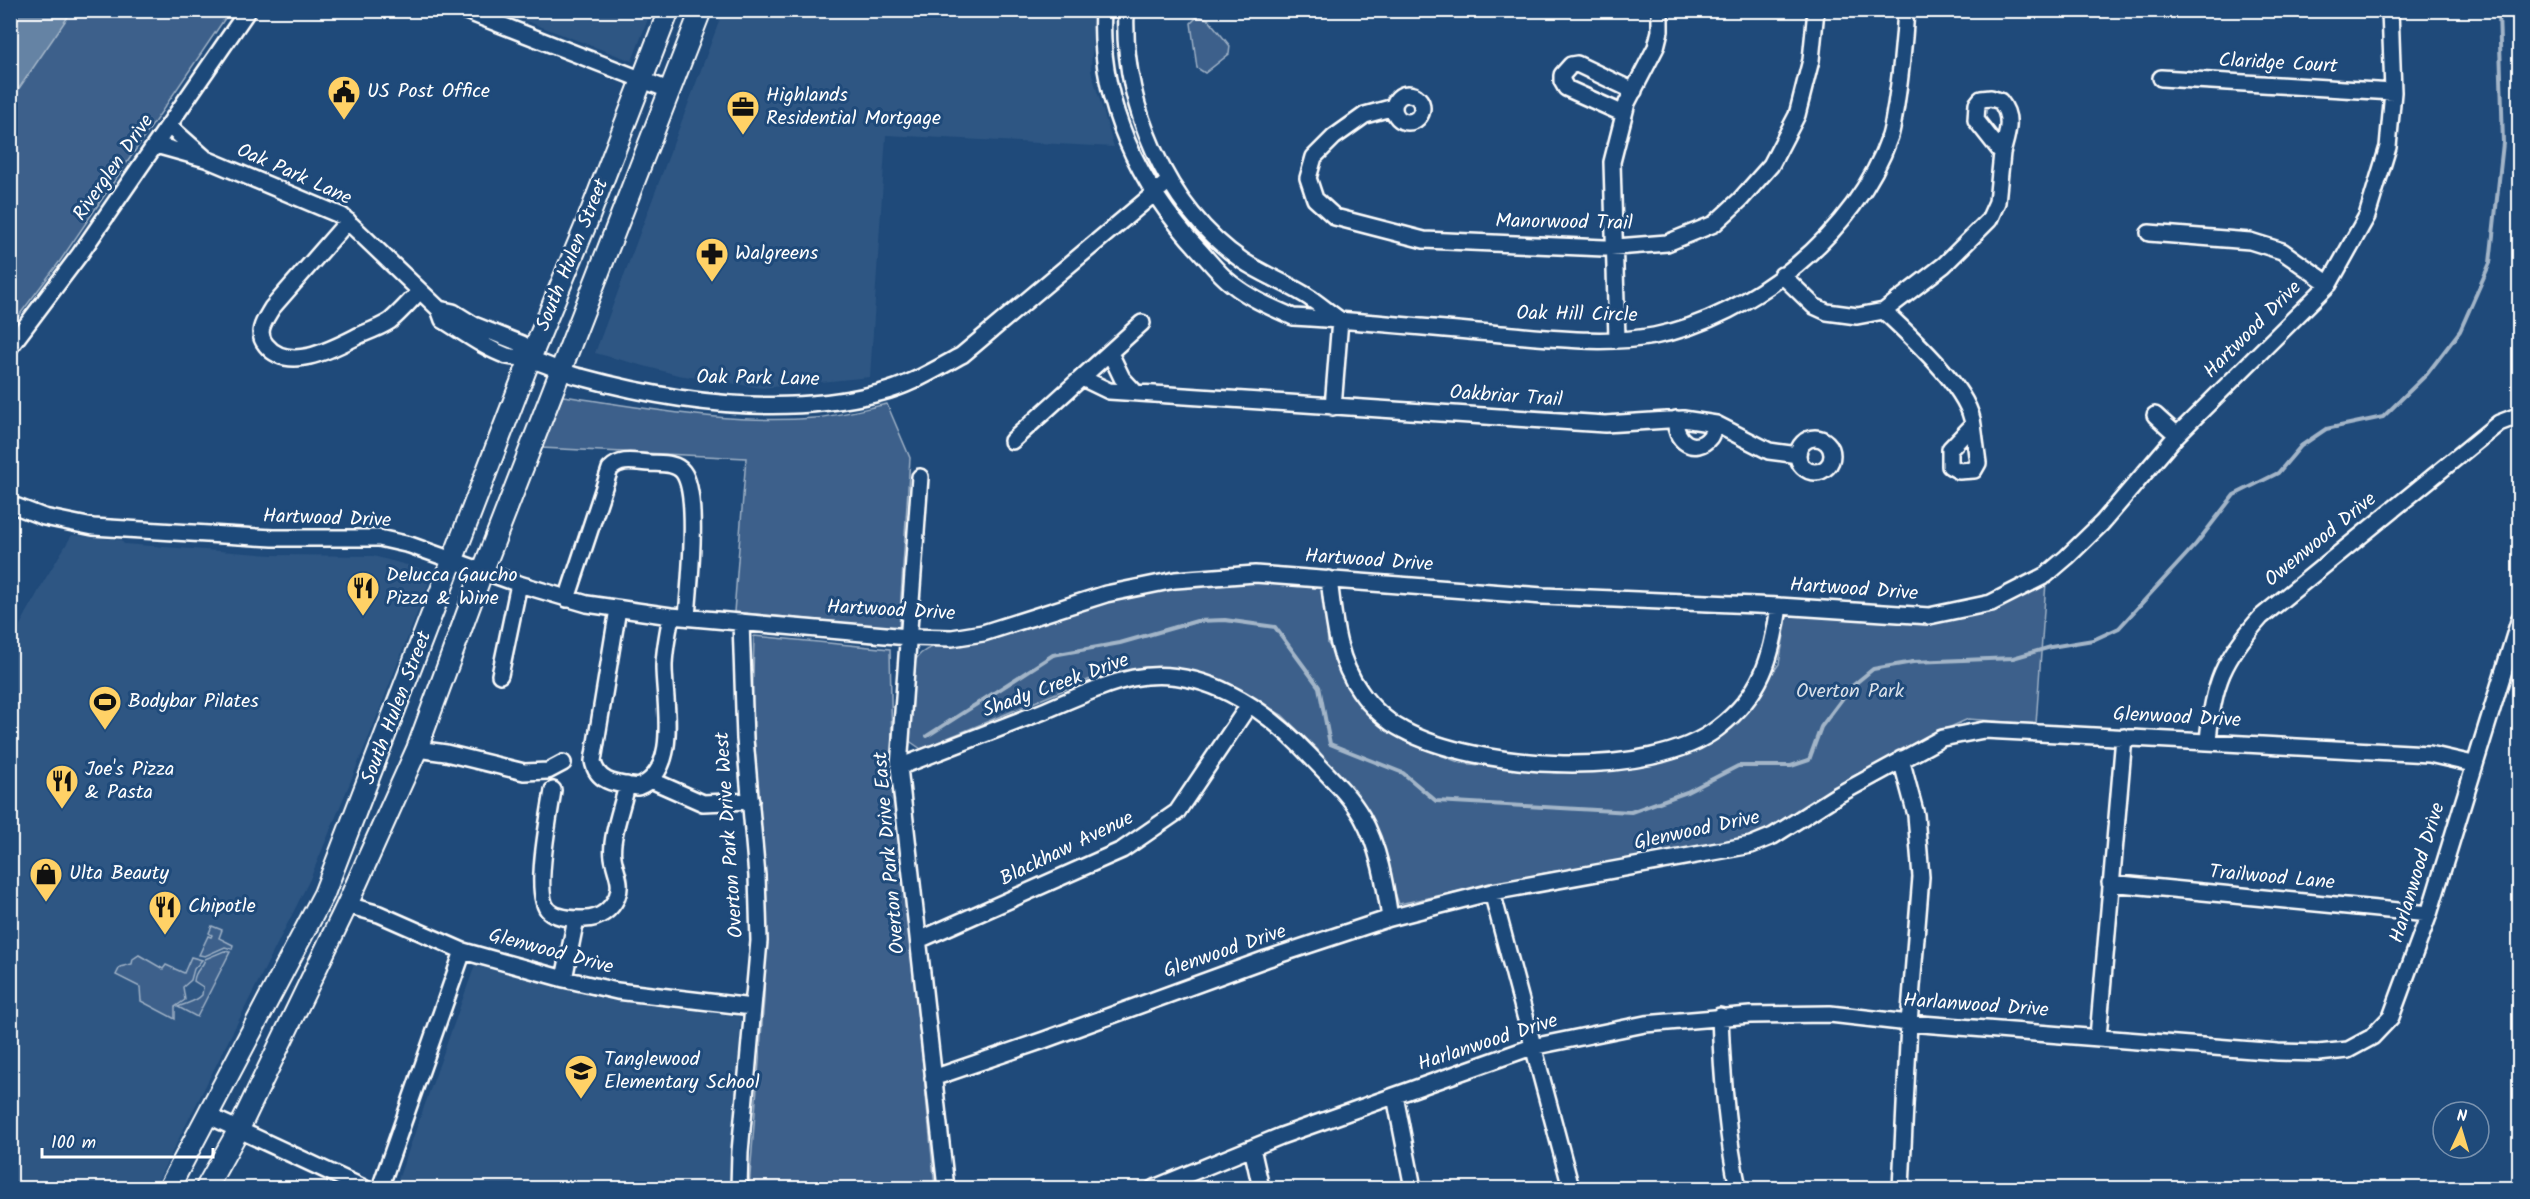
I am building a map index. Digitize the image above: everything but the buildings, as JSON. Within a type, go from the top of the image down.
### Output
[{"type":"main road","name":"South Hulen Street","points":[[169,1188],[324,894],[530,359],[584,231],[669,10]]},
{"type":"main road","name":"South Hulen Street","points":[[206,1188],[238,1131],[347,905],[417,749],[483,570],[701,10]]},
{"type":"main road","points":[[341,852],[338,893],[347,905]]},
{"type":"main road","points":[[324,894],[331,900],[333,907],[329,940]]},
{"type":"street","name":"Riverglen Drive","points":[[10,347],[66,273],[248,10]]},
{"type":"street","points":[[463,10],[671,91]]},
{"type":"street","name":"Oak Hill Circle","points":[[1103,10],[1105,57],[1112,100],[1123,135],[1153,194],[1189,240],[1230,283],[1256,301],[1293,317],[1558,339],[1617,339],[1653,336],[1690,327],[1764,291],[1782,275],[1792,271],[1822,242],[1864,189],[1879,162],[1891,134],[1903,62],[1906,10]]},
{"type":"street","points":[[1126,10],[1127,49],[1138,107],[1148,136],[1169,181],[1200,224],[1241,260],[1309,297],[1340,320],[1334,407]]},
{"type":"street","points":[[1617,339],[1612,162],[1624,114],[1656,47],[1660,31],[1660,10]]},
{"type":"street","name":"Manorwood Trail","points":[[1394,107],[1365,115],[1334,137],[1314,157],[1308,178],[1315,199],[1335,218],[1424,240],[1614,247],[1667,243],[1714,224],[1740,200],[1771,165],[1797,115],[1811,60],[1816,10]]},
{"type":"street","name":"Hartwood Drive","points":[[10,504],[44,517],[93,527],[273,538],[379,538],[454,560],[567,599],[618,609],[671,616],[908,637],[952,638],[983,633],[1106,594],[1175,580],[1255,574],[1543,596],[1779,606],[1929,616],[1991,603],[2046,575],[2102,523],[2177,435],[2329,284],[2353,245],[2376,190],[2388,147],[2393,92],[2390,10]]},
{"type":"street","points":[[1624,114],[1566,88],[1562,75],[1571,65],[1577,64],[1634,91]]},
{"type":"street","name":"Claridge Court","points":[[2161,78],[2393,92]]},
{"type":"street","name":"Oak Park Lane","points":[[169,126],[206,159]]},
{"type":"street","name":"Oak Park Lane","points":[[156,145],[206,159],[334,212],[348,221],[439,309],[453,312],[474,325],[522,344],[530,359],[560,371],[653,394],[726,403],[770,405],[820,403],[882,392],[924,376],[962,355],[1169,181]]},
{"type":"street","points":[[1782,275],[1814,306],[1827,312],[1857,316],[1884,311],[1944,265],[1989,220],[1997,202],[2002,153]]},
{"type":"street","points":[[348,221],[272,308],[260,331],[267,348],[283,356],[312,357],[389,321],[420,291]]},
{"type":"street","points":[[2149,233],[2250,241],[2282,251],[2329,284]]},
{"type":"street","points":[[1884,311],[1945,372],[1968,405],[1973,425]]},
{"type":"street","points":[[1012,441],[1142,324]]},
{"type":"street","points":[[1110,353],[1122,378],[1136,393]]},
{"type":"street","name":"Oakbriar Trail","points":[[1082,378],[1109,391],[1334,407],[1605,424],[1676,419],[1716,424],[1768,451],[1798,455]]},
{"type":"street","points":[[2155,414],[2177,435]]},
{"type":"street","name":"Owenwood Drive","points":[[2208,741],[2211,714],[2220,675],[2237,644],[2261,616],[2499,423],[2520,416]]},
{"type":"street","points":[[1676,419],[1675,428],[1678,437],[1685,443],[1694,445],[1703,443],[1710,437],[1716,424]]},
{"type":"street","points":[[567,599],[610,468],[622,461],[675,466],[683,470],[689,484],[692,504],[687,617]]},
{"type":"street","name":"Overton Park Drive East","points":[[920,477],[899,767],[946,1188]]},
{"type":"street","points":[[1329,579],[1338,643],[1347,670],[1360,693],[1387,720],[1422,739],[1462,752],[1540,763],[1609,762],[1658,756],[1697,742],[1717,729],[1746,700],[1766,667],[1773,649],[1779,606]]},
{"type":"street","points":[[500,675],[519,584]]},
{"type":"street","points":[[618,609],[593,753],[594,770],[606,781],[638,787],[654,774],[662,758],[667,737],[664,666],[671,616]]},
{"type":"street","name":"Harlanwood Drive","points":[[1154,1188],[1252,1148],[1532,1047],[1595,1032],[1645,1024],[1720,1016],[1830,1014],[1909,1023],[2278,1052],[2318,1053],[2348,1050],[2372,1037],[2391,1017],[2429,914],[2473,764],[2520,618]]},
{"type":"street","name":"Overton Park Drive West","points":[[739,1188],[759,940],[745,739],[741,622]]},
{"type":"street","name":"Shady Creek Drive","points":[[899,767],[1131,678],[1170,675],[1192,678],[1216,686],[1260,711],[1296,741],[1343,792],[1362,817],[1376,851],[1390,918]]},
{"type":"street","name":"Blackhaw Avenue","points":[[919,940],[1122,850],[1151,832],[1177,812],[1249,705]]},
{"type":"street","name":"Glenwood Drive","points":[[933,1078],[1266,959],[1390,918],[1492,892],[1751,845],[1773,836],[1836,796],[1942,738],[1984,730],[2429,754],[2473,764]]},
{"type":"street","points":[[2098,1037],[2124,737]]},
{"type":"street","points":[[417,749],[446,753],[524,772],[548,771],[563,763]]},
{"type":"street","points":[[1901,759],[1916,815],[1921,877],[1909,1023],[1901,1188]]},
{"type":"street","points":[[654,774],[703,803],[751,801]]},
{"type":"street","points":[[553,790],[540,888],[542,897],[549,911],[556,915],[576,919],[596,918],[612,905],[617,896],[619,876],[612,853],[627,785]]},
{"type":"street","name":"Trailwood Lane","points":[[2110,884],[2429,914]]},
{"type":"street","points":[[1492,892],[1570,1188]]},
{"type":"street","name":"Glenwood Drive","points":[[347,905],[379,915],[463,951],[564,979],[617,991],[752,1007]]},
{"type":"street","points":[[564,979],[576,919]]},
{"type":"street","points":[[380,1188],[463,951]]},
{"type":"street","points":[[1720,1016],[1723,1092],[1728,1140],[1738,1188]]},
{"type":"street","points":[[1395,1096],[1413,1188]]},
{"type":"street","points":[[207,1116],[364,1188]]},
{"type":"street","points":[[1252,1148],[1261,1188]]},
{"type":"shaded area","points":[[10,11],[72,11],[11,100]]},
{"type":"shaded area","points":[[500,11],[651,11],[632,61]]},
{"type":"shaded area","points":[[723,11],[1094,11],[1091,71],[1114,147],[886,135],[870,377],[762,388],[678,375],[595,353]]},
{"type":"shaded area","points":[[72,535],[121,540],[124,544],[272,555],[373,556],[422,569],[429,578],[371,732],[310,879],[154,1188],[11,1188],[11,642]]},
{"type":"shaded area","name":"Tanglewood Elementary School","points":[[475,965],[594,997],[741,1017],[729,1188],[395,1188]]},
{"type":"green space","points":[[11,11],[230,11],[60,261],[11,326]]},
{"type":"green space","points":[[1198,16],[1208,19],[1230,46],[1229,54],[1205,73],[1197,68],[1191,23]]},
{"type":"green space","points":[[563,396],[688,414],[782,420],[823,417],[887,404],[910,458],[899,628],[734,612],[746,458],[541,448]]},
{"type":"green space","name":"Overton Park","points":[[1214,581],[1273,581],[1324,587],[1328,644],[1347,671],[1361,708],[1404,741],[1461,763],[1557,773],[1617,767],[1665,758],[1747,710],[1779,664],[1787,617],[1796,612],[1915,621],[1952,619],[1988,609],[2046,582],[2036,724],[1968,719],[1902,749],[1749,844],[1550,872],[1399,904],[1365,808],[1317,749],[1282,715],[1221,680],[1180,669],[1093,678],[921,749],[908,740],[914,663],[919,655],[927,650],[944,645],[981,642],[1096,604],[1166,588]]},
{"type":"green space","points":[[754,636],[890,649],[892,748],[935,1188],[749,1188],[764,999],[766,890],[752,714]]},
{"type":"green space","points":[[212,926],[222,930],[219,938],[233,945],[232,949],[225,947],[205,956],[199,955],[208,936],[212,935],[209,933]]},
{"type":"green space","points":[[224,951],[230,952],[197,1017],[178,1007],[202,995],[203,987],[194,981],[196,974],[205,959]]},
{"type":"green space","points":[[139,955],[163,969],[166,965],[184,973],[191,957],[202,960],[194,969],[191,980],[183,987],[185,1000],[175,1007],[175,1019],[141,1001],[140,987],[116,975],[120,967],[132,964],[133,959]]},
{"type":"waterway","points":[[927,736],[1053,655],[1120,643],[1197,621],[1225,620],[1275,627],[1319,687],[1330,744],[1403,773],[1436,801],[1631,812],[1687,792],[1738,766],[1791,766],[1809,760],[1821,727],[1851,687],[1873,669],[1913,662],[2013,658],[2051,647],[2093,640],[2119,628],[2196,544],[2234,495],[2278,473],[2301,446],[2326,429],[2383,417],[2427,374],[2460,331],[2490,263],[2503,143],[2499,10]]},
{"type":"place","name":"US Post Office","points":[[344,121]]},
{"type":"place","name":"Highlands Residential Mortgage","points":[[743,136]]},
{"type":"place","name":"Walgreens","points":[[712,283]]},
{"type":"place","name":"Delucca Gaucho Pizza & Wine","points":[[363,617]]},
{"type":"place","name":"Bodybar Pilates","points":[[105,731]]},
{"type":"place","name":"Joe's Pizza & Pasta","points":[[62,810]]},
{"type":"place","name":"Ulta Beauty","points":[[46,903]]},
{"type":"place","name":"Chipotle","points":[[165,936]]},
{"type":"place","name":"Tanglewood Elementary School","points":[[581,1100]]}]
